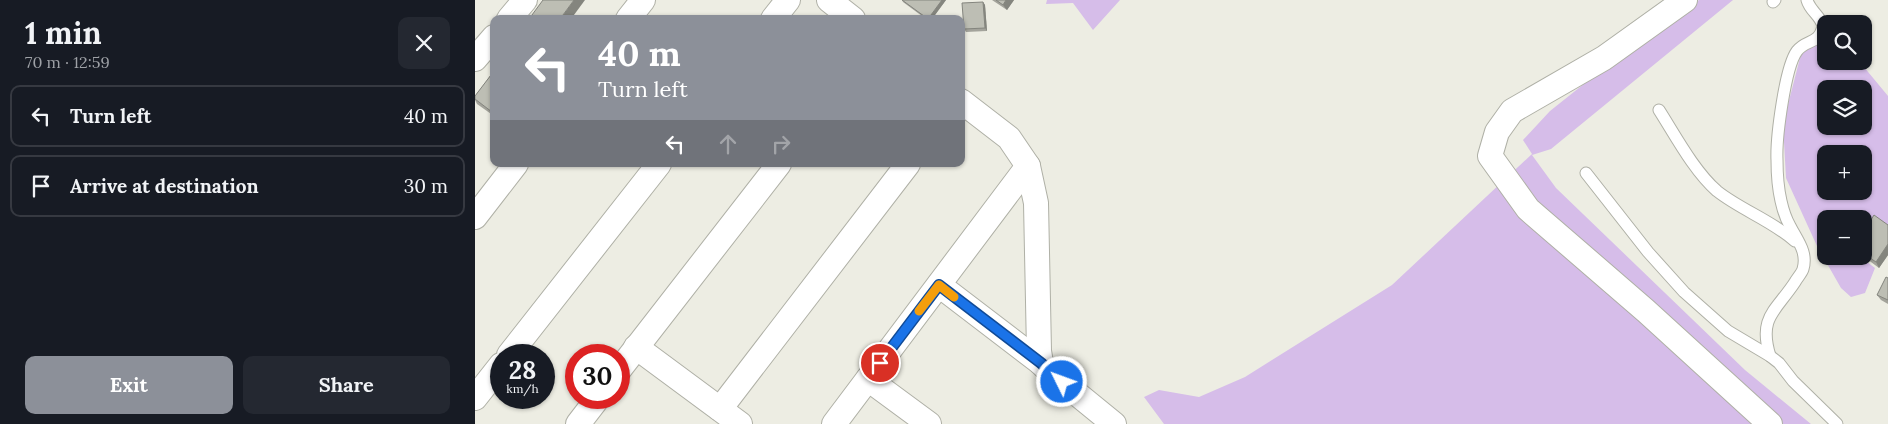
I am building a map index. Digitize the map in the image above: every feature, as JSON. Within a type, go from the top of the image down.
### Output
[{"type":"street","points":[[631,15],[643,0]]},
{"type":"street","points":[[776,15],[788,0]]},
{"type":"street","points":[[829,0],[848,15]]},
{"type":"street","points":[[1685,0],[1604,58],[1512,111],[1497,132],[1489,156],[1528,209],[1646,311],[1769,424]]},
{"type":"street","points":[[475,59],[490,42]]},
{"type":"street","points":[[965,104],[1009,138],[1028,166],[1036,203],[1039,351],[1041,363]]},
{"type":"street","points":[[834,424],[1028,166]]},
{"type":"street","points":[[475,218],[514,167]]},
{"type":"street","points":[[518,344],[657,167]]},
{"type":"street","points":[[630,355],[777,167]]},
{"type":"street","points":[[720,409],[906,167]]},
{"type":"street","points":[[939,285],[1041,363],[1114,424]]},
{"type":"street","points":[[636,347],[740,424]]},
{"type":"street","points":[[475,398],[490,379]]},
{"type":"street","points":[[868,379],[929,424]]},
{"type":"street","points":[[579,424],[590,409]]},
{"type":"lane","points":[[1770,356],[1765,339],[1766,325],[1773,310],[1803,269],[1804,255],[1802,246],[1789,225],[1781,201],[1777,157],[1782,104],[1792,61],[1802,47],[1818,38],[1823,26],[1819,16],[1810,8],[1807,0]]},
{"type":"lane","points":[[1659,110],[1702,174],[1717,190],[1777,227],[1802,246]]},
{"type":"lane","points":[[1586,173],[1648,252],[1684,292],[1728,331],[1770,356],[1837,424]]},
{"type":"shaded area","points":[[1047,0],[1120,0],[1093,30],[1073,3],[1046,4]]},
{"type":"shaded area","points":[[1699,0],[1733,0],[1551,149],[1532,155],[1556,188],[1745,370],[1811,424],[1164,424],[1144,397],[1159,390],[1199,397],[1245,377],[1392,285],[1532,154],[1523,140],[1550,111],[1609,64],[1661,32]]},
{"type":"shaded area","points":[[1817,44],[1817,70],[1866,70],[1888,96],[1888,226],[1872,235],[1872,210],[1817,210],[1817,246],[1786,178],[1783,124],[1801,54]]},
{"type":"shaded area","points":[[1828,265],[1871,265],[1875,268],[1865,293],[1851,297],[1841,288]]},
{"type":"building","points":[[543,0],[574,0],[563,15],[532,15]]},
{"type":"building","points":[[902,0],[942,0],[931,15],[923,15]]},
{"type":"building","points":[[996,0],[1006,0],[1003,5]]},
{"type":"building","points":[[983,2],[985,28],[965,29],[965,15],[963,15],[962,3]]},
{"type":"building","points":[[490,76],[490,110],[475,99],[475,96]]},
{"type":"building","points":[[1874,215],[1888,225],[1888,244],[1876,262],[1872,259],[1872,218]]},
{"type":"building","points":[[1886,277],[1888,278],[1888,300],[1877,295]]},
{"type":"slow traffic","points":[[919,311],[939,285],[954,297]]},
{"type":"route","points":[[880,363],[939,285],[1041,363],[1062,382]]}]
